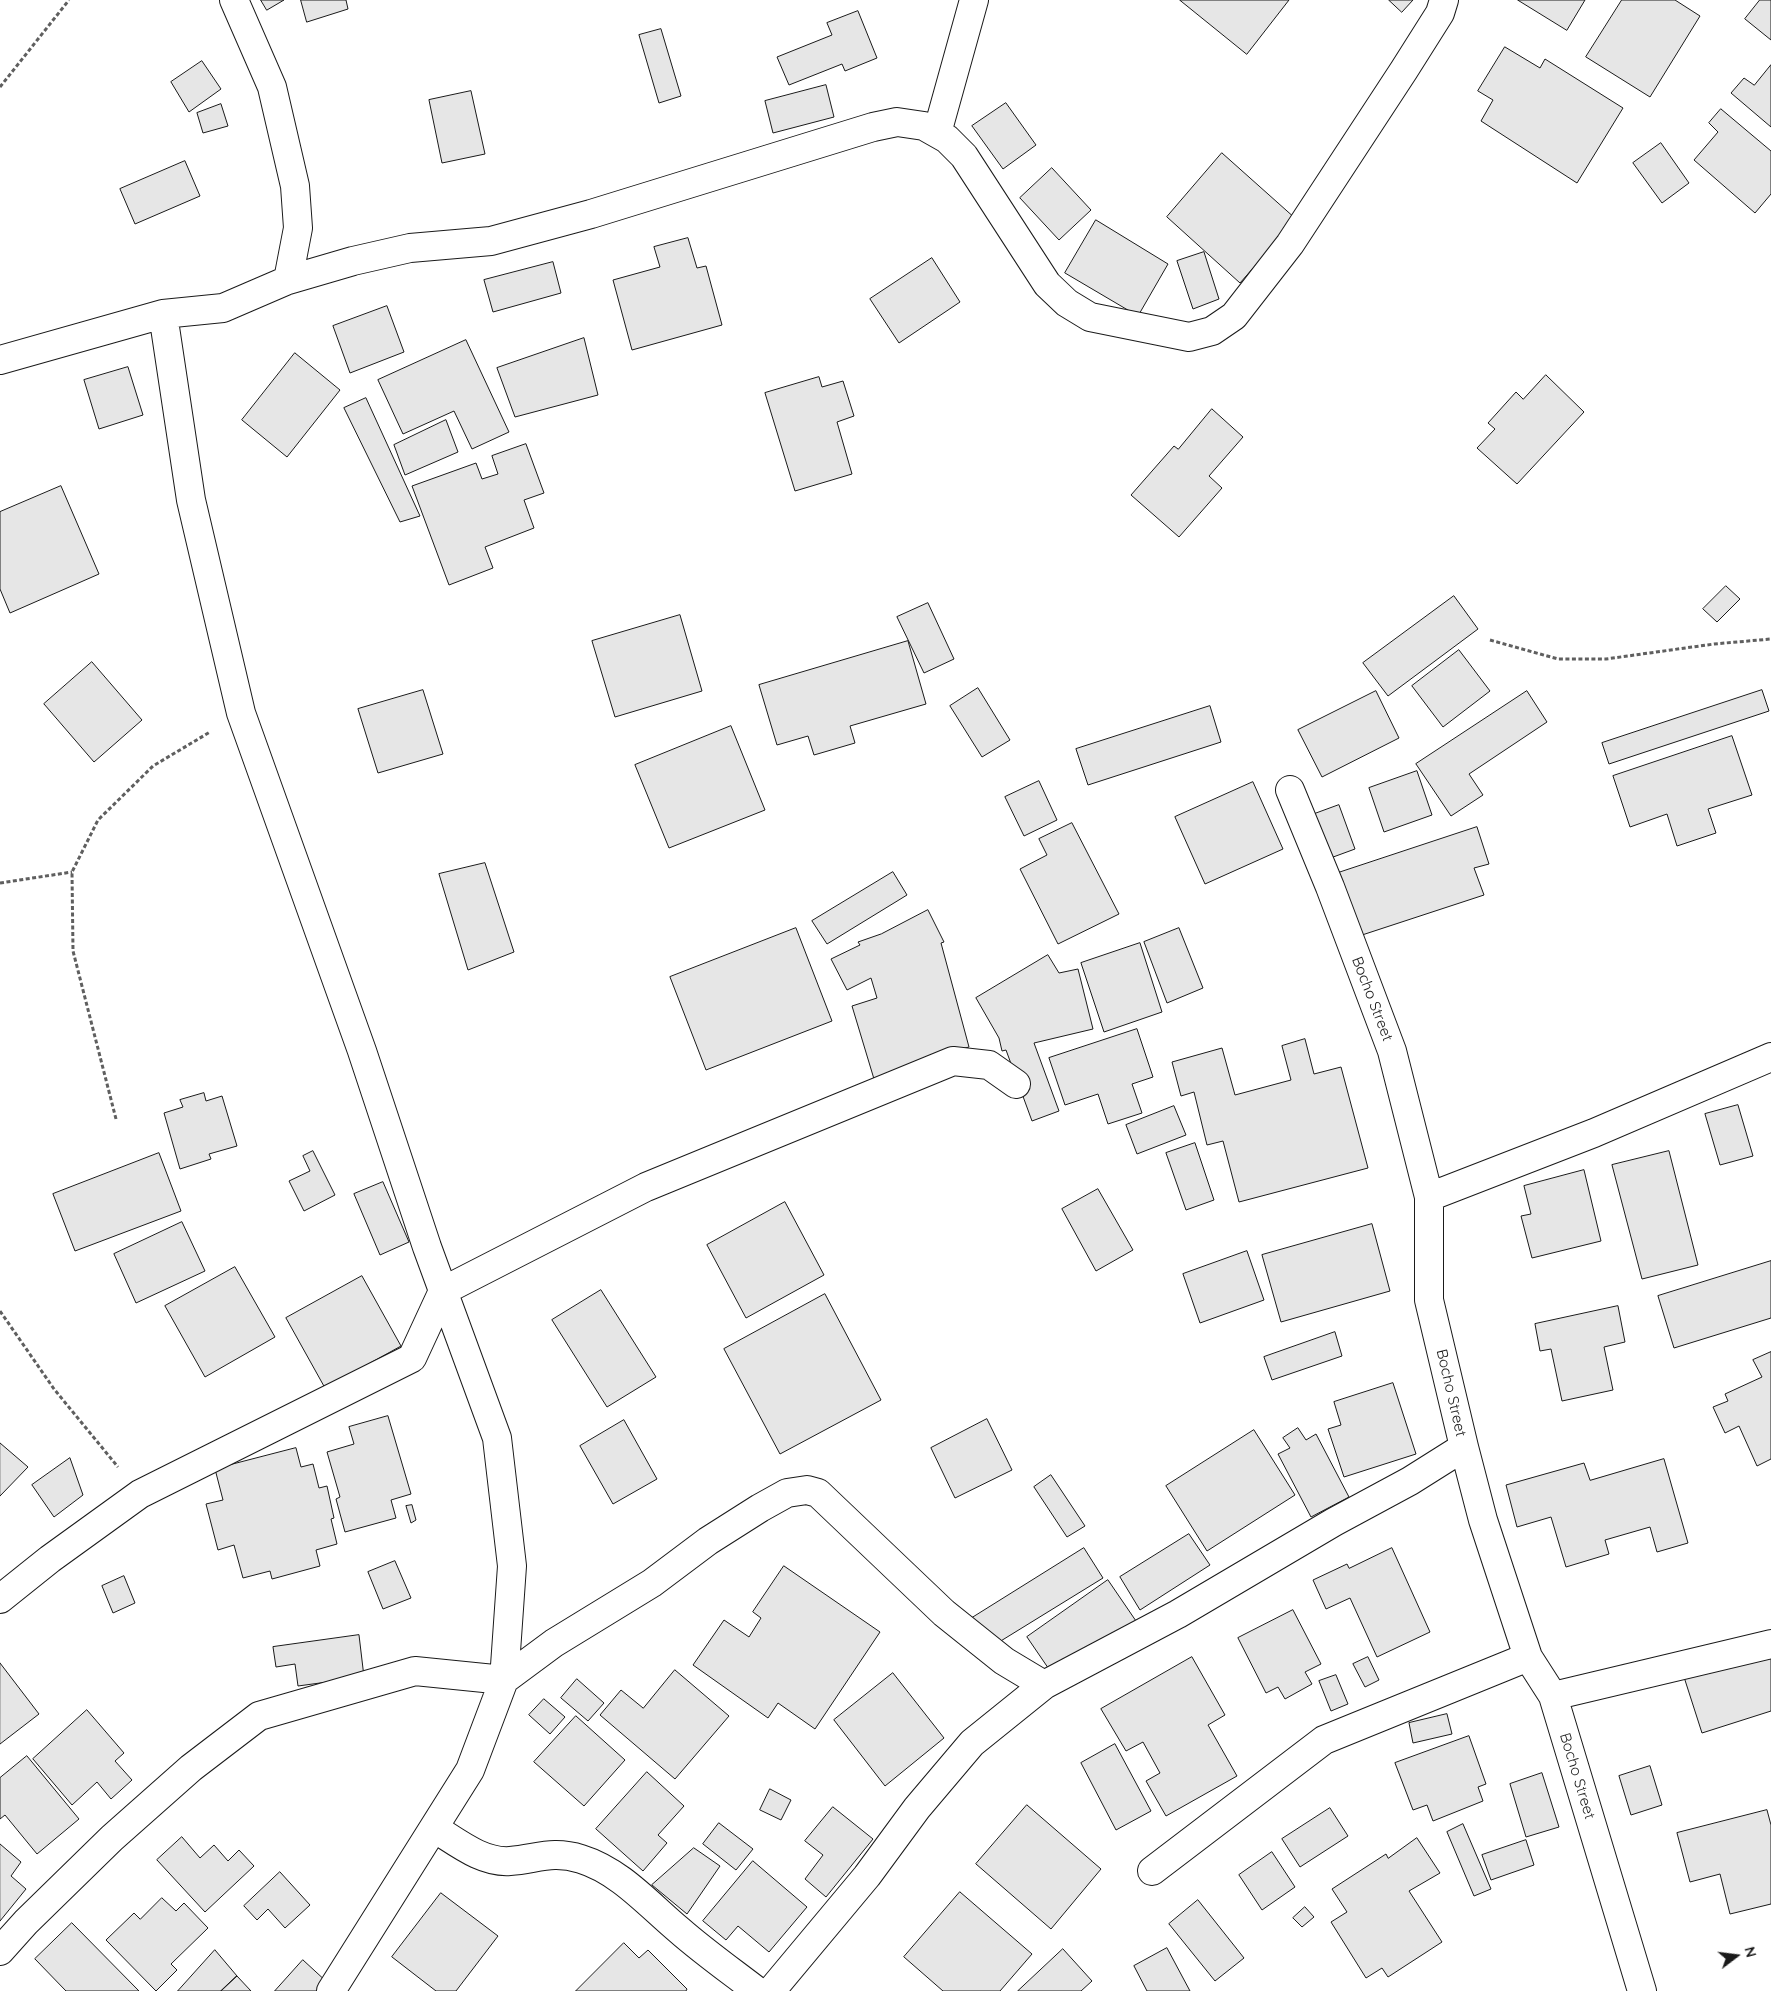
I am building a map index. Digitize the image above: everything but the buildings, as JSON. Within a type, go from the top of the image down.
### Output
[{"type":"street","points":[[234,0],[272,87],[295,186],[298,228],[288,280]]},
{"type":"street","points":[[937,133],[974,0]]},
{"type":"street","points":[[0,360],[164,314],[223,308],[288,280],[353,261],[410,248],[491,241],[591,214],[873,127],[897,122],[924,126],[948,139],[964,156],[1048,284],[1067,303],[1090,317],[1190,337],[1201,335],[1212,331],[1234,316],[1290,244],[1440,13],[1444,0]]},
{"type":"street","points":[[164,314],[191,500],[241,713],[362,1051],[443,1291],[497,1438],[512,1566],[504,1680],[470,1770],[334,1990]]},
{"type":"street","name":"Bocho Street","points":[[1290,790],[1330,887],[1392,1051],[1429,1197],[1429,1300],[1483,1520],[1528,1657],[1553,1696],[1642,1991]]},
{"type":"street","points":[[1429,1197],[1594,1133],[1771,1056]]},
{"type":"street","points":[[0,1600],[50,1559],[140,1494],[412,1358],[443,1291],[646,1187],[953,1061],[989,1065],[1016,1084]]},
{"type":"street","points":[[771,1991],[867,1876],[917,1808],[972,1743],[1044,1686],[1178,1614],[1334,1522],[1410,1481],[1464,1447]]},
{"type":"street","points":[[0,1952],[26,1922],[112,1838],[191,1768],[259,1716],[415,1671],[504,1680],[554,1643],[652,1583],[708,1541],[760,1508],[788,1493],[807,1490],[818,1494],[944,1613],[1004,1661],[1044,1686]]},
{"type":"street","points":[[1553,1696],[1771,1644]]},
{"type":"street","points":[[1152,1871],[1324,1740],[1528,1657]]},
{"type":"street","points":[[434,1828],[478,1855],[508,1861],[563,1854],[601,1867],[619,1879],[680,1932],[757,1991]]},
{"type":"path","points":[[0,87],[70,0]]},
{"type":"path","points":[[1490,640],[1558,659],[1606,659],[1714,644],[1771,640]]},
{"type":"path","points":[[116,1119],[73,951],[72,872],[98,820],[153,766],[241,713]]},
{"type":"path","points":[[0,883],[72,872]]},
{"type":"path","points":[[0,1310],[54,1390],[140,1494]]}]
